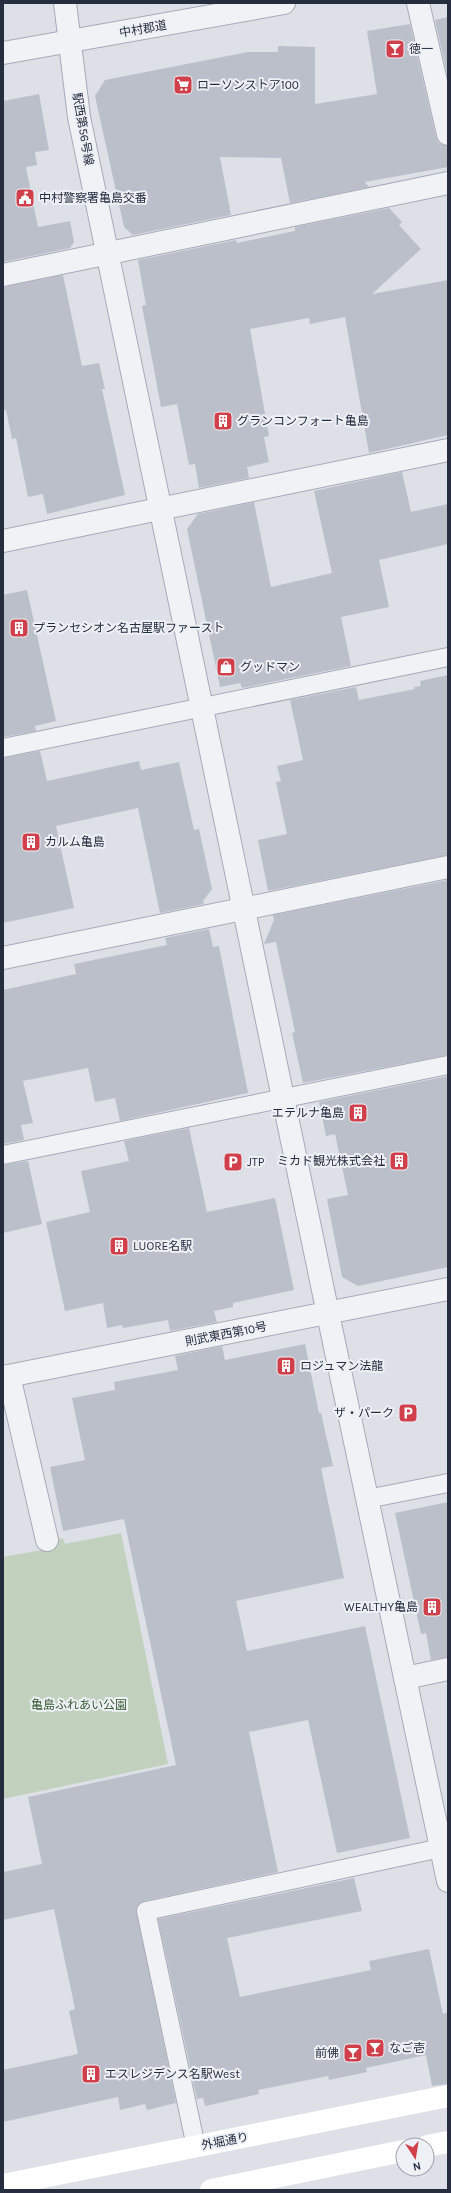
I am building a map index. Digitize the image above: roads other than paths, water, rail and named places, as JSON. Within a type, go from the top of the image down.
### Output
[{"type":"main road","name":"外堀通り","points":[[3,2185],[448,2096]]},
{"type":"main road","points":[[435,2144],[448,2142]]},
{"type":"main road","points":[[210,2190],[395,2153]]},
{"type":"street","name":"駅西第56号線","points":[[65,3],[79,117],[328,1314],[448,1881]]},
{"type":"street","name":"中村郡道","points":[[3,53],[284,3]]},
{"type":"street","points":[[418,3],[448,134]]},
{"type":"street","points":[[3,275],[448,183]]},
{"type":"street","points":[[3,540],[448,450]]},
{"type":"street","points":[[3,958],[448,867]]},
{"type":"street","name":"則武東西第10号","points":[[6,1377],[448,1289]]},
{"type":"street","points":[[6,1377],[47,1540]]},
{"type":"street","points":[[405,1678],[448,1669]]},
{"type":"lane","points":[[3,748],[448,657]]},
{"type":"lane","points":[[3,1155],[448,1065]]},
{"type":"lane","points":[[367,1499],[448,1483]]},
{"type":"lane","points":[[196,2146],[146,1911],[441,1848]]},
{"type":"place","name":"徳一","points":[[395,49]]},
{"type":"place","name":"ローソンストア100","points":[[183,85]]},
{"type":"place","name":"中村警察署亀島交番","points":[[25,198]]},
{"type":"place","name":"グランコンフォート亀島","points":[[223,421]]},
{"type":"place","name":"プランセシオン名古屋駅ファースト","points":[[19,628]]},
{"type":"place","name":"グッドマン","points":[[226,667]]},
{"type":"place","name":"カルム亀島","points":[[31,842]]},
{"type":"place","name":"エテルナ亀島","points":[[358,1113]]},
{"type":"place","name":"ミカド観光株式会社","points":[[399,1161]]},
{"type":"place","name":"JTP","points":[[233,1162]]},
{"type":"place","name":"LUORE名駅","points":[[119,1246]]},
{"type":"place","name":"ロジュマン法龍","points":[[286,1366]]},
{"type":"place","name":"ザ・パーク","points":[[408,1413]]},
{"type":"place","name":"WEALTHY亀島","points":[[432,1607]]},
{"type":"place","name":"なご壱","points":[[375,2048]]},
{"type":"place","name":"前佛","points":[[353,2053]]},
{"type":"place","name":"エスレジデンス名駅West","points":[[91,2074]]},
{"type":"park label","name":"亀島ふれあい公園","points":[[79,1705]]}]
